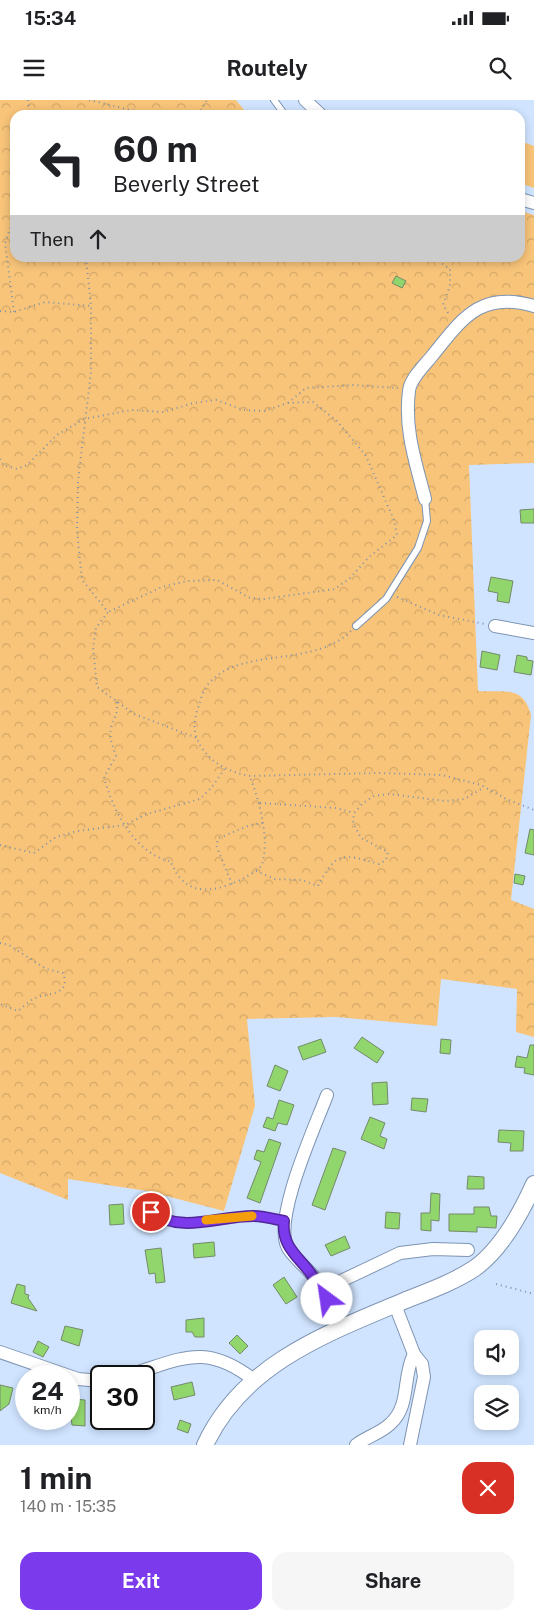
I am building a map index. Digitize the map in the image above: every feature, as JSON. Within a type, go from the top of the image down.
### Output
[{"type":"street","points":[[305,100],[315,110]]},
{"type":"street","points":[[425,499],[408,430],[409,389],[420,370],[464,316],[479,307],[495,301],[519,302],[534,306]]},
{"type":"street","points":[[494,626],[534,633]]},
{"type":"street","points":[[326,1095],[291,1193],[284,1221],[284,1238],[288,1248],[314,1277],[322,1290],[338,1329]]},
{"type":"street","points":[[204,1445],[220,1417],[240,1392],[289,1353],[338,1329],[451,1281],[476,1267],[494,1249],[507,1232],[534,1184]]},
{"type":"street","points":[[322,1290],[400,1253],[433,1249],[468,1250]]},
{"type":"street","points":[[395,1305],[414,1354],[422,1364],[424,1377],[410,1445]]},
{"type":"street","points":[[0,1352],[78,1379],[90,1380]]},
{"type":"street","points":[[356,1445],[391,1424],[401,1410],[409,1364],[414,1354]]},
{"type":"street","points":[[155,1366],[198,1356],[221,1360],[240,1368],[254,1380]]},
{"type":"lane","points":[[356,626],[390,592],[418,548],[427,521],[425,499]]},
{"type":"lane","points":[[142,1206],[161,1219],[185,1223],[253,1216],[284,1221]]},
{"type":"path","points":[[88,100],[129,110]]},
{"type":"path","points":[[10,227],[4,243],[14,312]]},
{"type":"path","points":[[86,262],[90,306],[91,372],[78,480],[77,522],[82,580],[108,612]]},
{"type":"path","points":[[440,262],[450,269],[450,286],[443,305],[454,328]]},
{"type":"path","points":[[0,311],[14,312],[45,302],[90,306]]},
{"type":"path","points":[[288,403],[306,388],[353,385],[409,389]]},
{"type":"path","points":[[0,459],[3,465],[17,469],[27,465],[57,435],[84,419],[132,410],[163,412],[194,403],[216,400],[244,410],[264,411],[288,403],[313,402],[337,421],[366,456],[394,520],[396,535],[334,589],[264,599],[250,598],[217,580],[187,581],[162,587],[108,612],[96,628],[93,647],[97,687],[134,714],[197,738]]},
{"type":"path","points":[[390,592],[402,600],[439,614],[494,626]]},
{"type":"path","points":[[356,626],[335,644],[320,650],[250,663],[222,672],[210,682],[194,718],[197,738],[204,751],[214,762],[224,768],[250,776],[371,773],[426,774],[460,779],[484,787],[506,799],[534,810]]},
{"type":"path","points":[[117,702],[118,713],[111,728],[110,741],[116,756],[104,778],[113,808],[144,847],[157,858],[170,862],[180,878],[194,887],[212,890],[232,884],[256,871],[262,864],[263,823],[260,803],[250,776]]},
{"type":"path","points":[[0,845],[34,853],[56,837],[78,831],[125,825],[146,814],[200,799],[212,787],[224,768]]},
{"type":"path","points":[[256,871],[275,879],[302,880],[318,886],[328,867],[345,856],[362,858],[379,864],[386,860],[388,852],[361,838],[353,824],[354,813],[374,796],[389,794],[445,801],[464,800],[484,787]]},
{"type":"path","points":[[260,803],[336,808],[354,813]]},
{"type":"path","points":[[232,884],[216,845],[219,838],[250,825],[263,823]]},
{"type":"path","points":[[0,943],[9,946],[46,969],[64,973],[66,980],[64,987],[56,994],[34,998],[18,1011],[0,1004]]},
{"type":"path","points":[[496,1284],[534,1294]]},
{"type":"green space","points":[[0,100],[236,100],[244,110],[10,110],[10,262],[525,262],[525,212],[534,215],[534,463],[469,465],[478,691],[504,691],[517,694],[523,698],[531,715],[511,900],[534,909],[534,1037],[516,1032],[517,989],[441,979],[437,1026],[336,1017],[247,1019],[255,1106],[224,1211],[147,1191],[68,1179],[68,1200],[0,1173]]},
{"type":"green space","points":[[525,143],[534,146],[534,188],[525,185]]},
{"type":"building","points":[[396,276],[406,281],[402,288],[392,283]]},
{"type":"building","points":[[534,509],[534,523],[521,523],[520,510]]},
{"type":"building","points":[[491,577],[513,581],[509,603],[497,601],[498,593],[488,591]]},
{"type":"building","points":[[482,651],[500,655],[497,670],[480,667]]},
{"type":"building","points":[[517,655],[527,657],[527,660],[533,661],[531,675],[514,672]]},
{"type":"building","points":[[530,829],[534,830],[534,855],[525,853]]},
{"type":"building","points":[[515,874],[525,876],[523,885],[514,883]]},
{"type":"building","points":[[362,1037],[384,1052],[377,1063],[354,1048]]},
{"type":"building","points":[[321,1039],[326,1052],[303,1060],[298,1047]]},
{"type":"building","points":[[441,1039],[451,1040],[450,1054],[440,1053]]},
{"type":"building","points":[[530,1045],[534,1045],[534,1075],[524,1073],[525,1068],[515,1067],[517,1056],[527,1058]]},
{"type":"building","points":[[275,1065],[288,1071],[280,1091],[267,1086]]},
{"type":"building","points":[[387,1082],[388,1104],[373,1105],[372,1083]]},
{"type":"building","points":[[412,1098],[428,1099],[426,1112],[411,1110]]},
{"type":"building","points":[[279,1100],[294,1105],[287,1125],[278,1123],[275,1131],[263,1127],[267,1117],[273,1119]]},
{"type":"building","points":[[370,1117],[385,1123],[380,1136],[387,1139],[384,1149],[361,1139]]},
{"type":"building","points":[[499,1130],[524,1131],[523,1151],[510,1151],[511,1143],[498,1142]]},
{"type":"building","points":[[269,1139],[281,1143],[260,1203],[247,1198],[261,1162],[254,1159],[257,1150],[264,1152]]},
{"type":"building","points":[[333,1148],[346,1152],[325,1210],[312,1205]]},
{"type":"building","points":[[468,1176],[484,1177],[484,1189],[467,1189]]},
{"type":"building","points":[[431,1193],[440,1194],[439,1221],[431,1220],[431,1231],[421,1230],[421,1213],[430,1213]]},
{"type":"building","points":[[123,1204],[124,1224],[110,1225],[109,1205]]},
{"type":"building","points":[[474,1207],[489,1207],[491,1216],[497,1216],[496,1228],[477,1227],[477,1232],[449,1231],[449,1214],[474,1214]]},
{"type":"building","points":[[386,1212],[400,1213],[399,1229],[385,1228]]},
{"type":"building","points":[[345,1236],[350,1248],[331,1256],[325,1245]]},
{"type":"building","points":[[214,1242],[215,1256],[194,1258],[193,1244]]},
{"type":"building","points":[[161,1248],[165,1282],[156,1283],[155,1273],[149,1274],[145,1250]]},
{"type":"building","points":[[284,1277],[297,1297],[286,1304],[273,1285]]},
{"type":"building","points":[[17,1284],[25,1286],[25,1294],[29,1295],[28,1298],[37,1311],[11,1303]]},
{"type":"building","points":[[204,1318],[204,1337],[195,1337],[192,1332],[186,1332],[186,1320]]},
{"type":"building","points":[[65,1326],[83,1330],[79,1346],[61,1340]]},
{"type":"building","points":[[237,1335],[248,1346],[240,1354],[229,1343]]},
{"type":"building","points":[[38,1341],[49,1347],[43,1357],[33,1352]]},
{"type":"building","points":[[192,1382],[195,1395],[174,1400],[171,1387]]},
{"type":"building","points":[[0,1385],[13,1388],[9,1404],[0,1411]]},
{"type":"building","points":[[80,1400],[85,1400],[85,1426],[80,1426]]},
{"type":"building","points":[[180,1420],[191,1424],[188,1433],[177,1429]]},
{"type":"slow traffic","points":[[206,1220],[252,1216]]},
{"type":"route","points":[[151,1212],[161,1219],[180,1223],[253,1216],[284,1221],[284,1238],[288,1248],[314,1277],[327,1299]]}]
